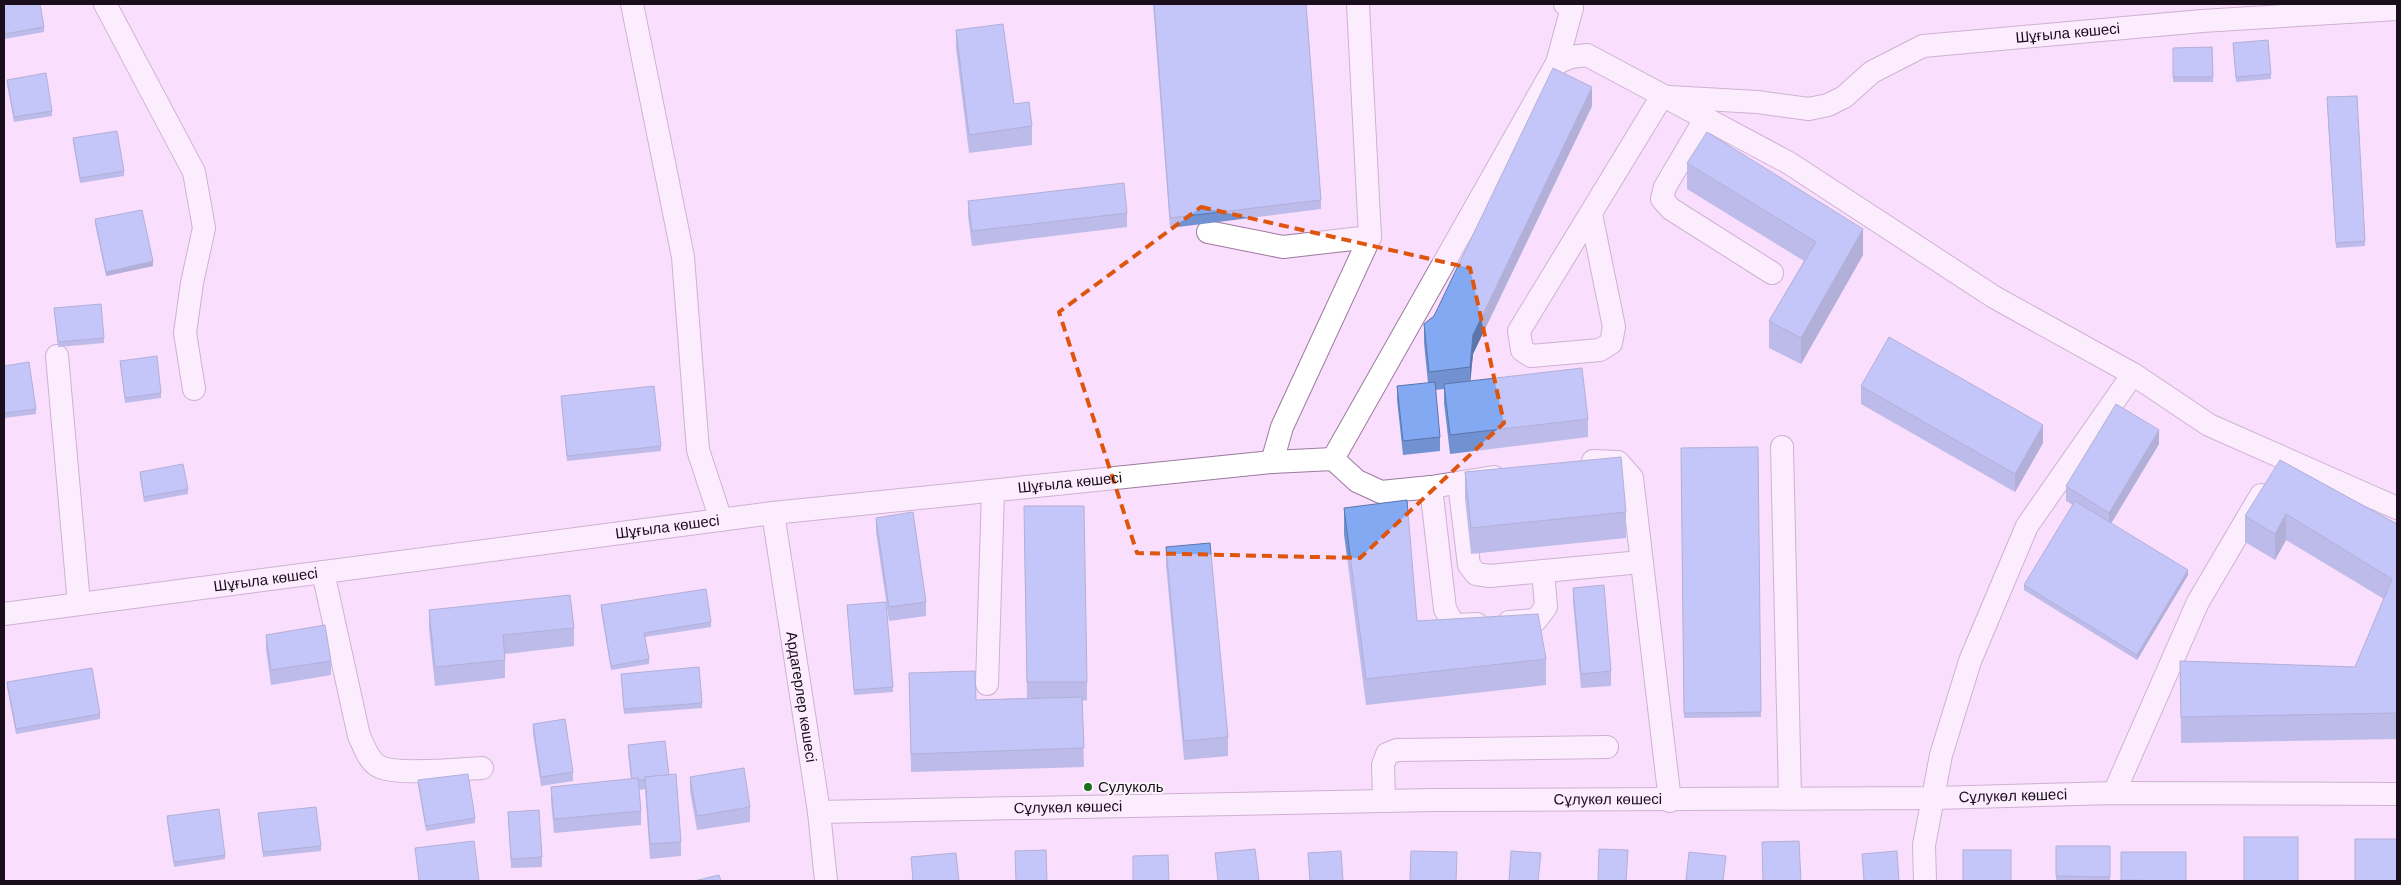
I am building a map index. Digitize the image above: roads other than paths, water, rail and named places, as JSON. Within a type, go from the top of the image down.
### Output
[{"type":"street","points":[[105,4],[194,172],[204,228],[192,282],[185,333],[194,389]]},
{"type":"street","points":[[632,4],[683,257],[698,450],[721,520]]},
{"type":"street","points":[[1272,462],[1282,426],[1370,237],[1358,4]]},
{"type":"street","points":[[1514,474],[1431,487],[1381,492],[1357,481],[1333,459],[1556,63],[1568,6]]},
{"type":"street","name":"Шұғыла көшесі","points":[[1662,96],[1757,102],[1809,109],[1828,105],[1844,98],[1872,72],[1923,46],[2202,21],[2397,9]]},
{"type":"street","points":[[1556,63],[1570,57],[1587,54],[1789,163],[1994,297],[2133,374],[2209,425],[2397,508]]},
{"type":"street","points":[[1590,214],[1614,328],[1611,342],[1600,350],[1531,356],[1522,350],[1519,331],[1590,214],[1662,96]]},
{"type":"street","points":[[1705,119],[1665,187],[1662,199],[1671,209],[1772,273]]},
{"type":"street","points":[[1208,232],[1283,247],[1370,237]]},
{"type":"street","points":[[57,356],[78,604]]},
{"type":"street","points":[[1926,881],[1924,845],[1941,755],[1970,661],[2027,526],[2133,374]]},
{"type":"street","points":[[1782,447],[1790,797]]},
{"type":"street","points":[[2114,793],[2198,602],[2283,457]]},
{"type":"street","name":"Шұғыла көшесі","points":[[4,614],[773,513],[1272,462],[1333,459]]},
{"type":"street","points":[[1570,465],[1598,460],[1618,462],[1632,478],[1670,801]]},
{"type":"street","points":[[1459,483],[1469,565],[1476,574],[1490,576],[1641,562]]},
{"type":"street","points":[[1431,487],[1445,609],[1454,625],[1536,620],[1546,607],[1543,572]]},
{"type":"street","points":[[986,684],[993,491]]},
{"type":"street","name":"Ардагерлер көшесі","points":[[773,513],[819,812],[826,881]]},
{"type":"street","points":[[323,572],[359,736],[372,761],[378,766],[394,771],[482,768]]},
{"type":"street","points":[[1384,801],[1383,765],[1387,754],[1397,750],[1607,747]]},
{"type":"street","name":"Сұлукөл көшесі","points":[[819,812],[1384,801],[1670,801],[1790,797],[1934,798],[2114,793],[2397,794]]},
{"type":"place","name":"Сулуколь","points":[[1088,787]]}]
